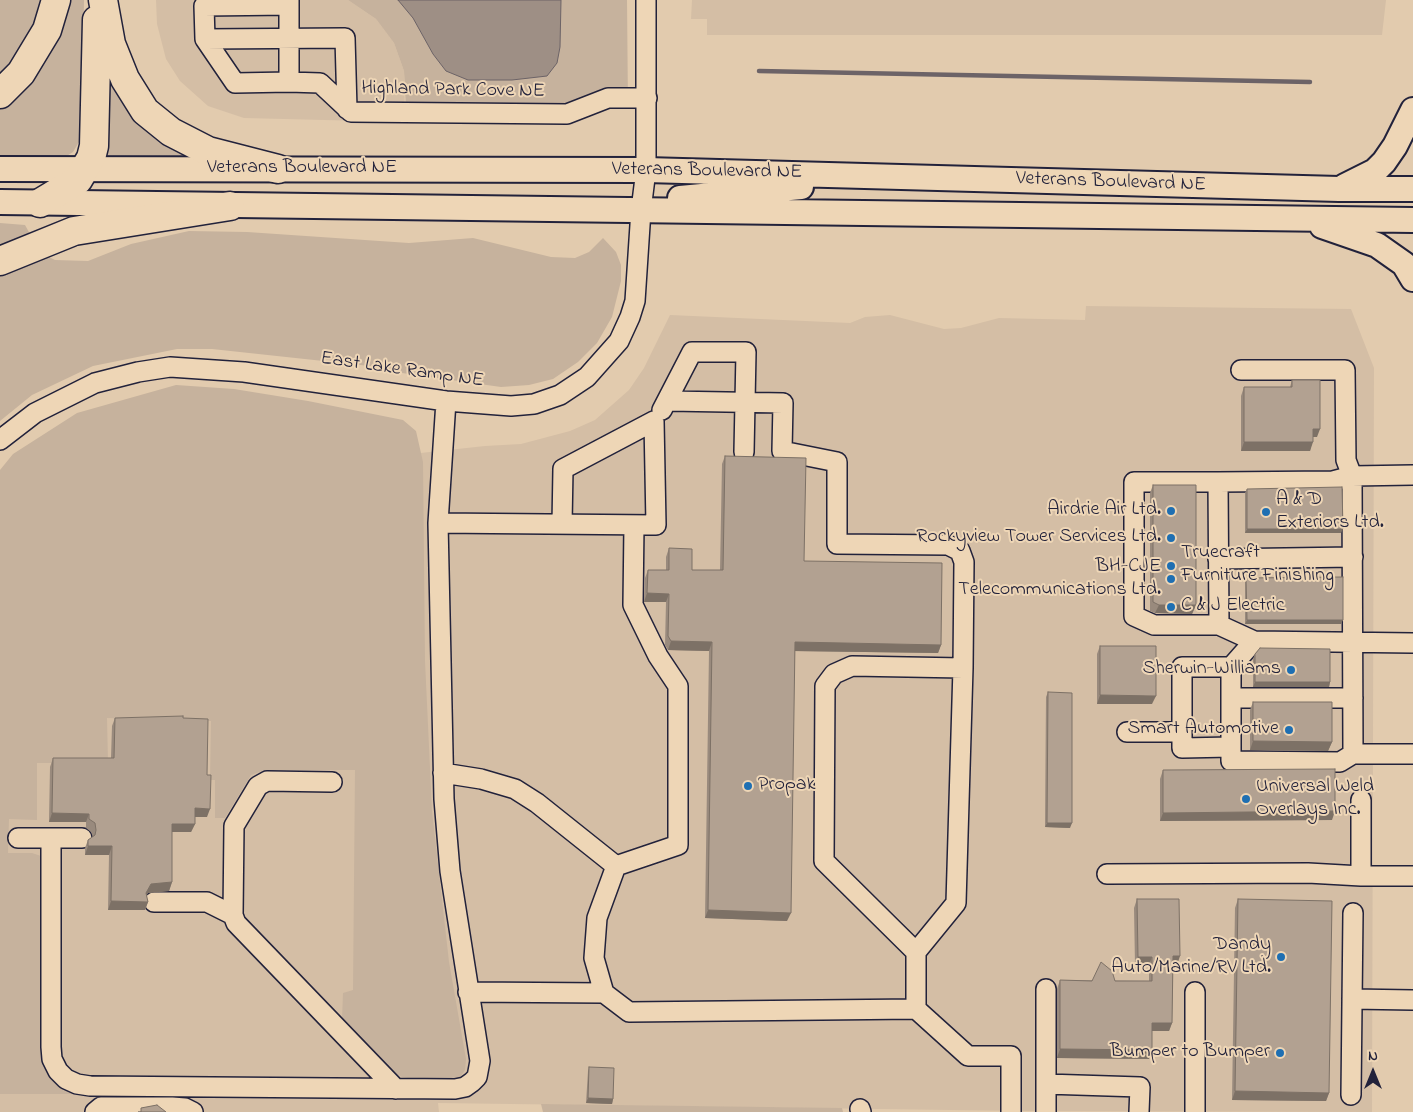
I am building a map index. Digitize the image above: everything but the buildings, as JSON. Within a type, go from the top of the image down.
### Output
[{"type":"highway","points":[[0,94],[21,73],[47,30],[56,0]]},
{"type":"highway","points":[[40,203],[78,180],[85,169],[94,146],[98,0]]},
{"type":"highway","points":[[103,0],[111,44],[125,79],[145,110],[171,132],[208,151],[278,169]]},
{"type":"highway","points":[[0,261],[74,231],[230,206]]},
{"type":"main road","points":[[1339,189],[1375,171],[1384,162],[1395,146],[1413,110]]},
{"type":"main road","name":"Veterans Boulevard NE","points":[[0,169],[646,170],[1339,189],[1413,189]]},
{"type":"main road","points":[[641,210],[663,200],[905,177]]},
{"type":"main road","name":"Veterans Boulevard NE","points":[[0,202],[1413,220]]},
{"type":"main road","points":[[1304,219],[1377,245],[1404,264],[1413,279]]},
{"type":"street","name":"East Lake Ramp NE","points":[[0,440],[35,412],[86,387],[138,372],[170,367],[244,372],[446,401],[511,406],[534,404],[560,395],[593,372],[619,341],[630,317],[638,278],[641,210],[646,170],[646,0]]},
{"type":"street","points":[[289,82],[289,3],[244,3],[204,6],[206,40],[234,83],[346,82]]},
{"type":"street","points":[[206,40],[345,38],[347,109]]},
{"type":"street","name":"Highland Park Cove NE","points":[[320,83],[351,112],[567,114],[608,98],[647,98]]},
{"type":"street","points":[[562,524],[563,469],[654,422],[668,401],[692,352],[746,352],[744,452]]},
{"type":"street","points":[[1241,370],[1345,370],[1346,460],[1352,476],[1353,754]]},
{"type":"street","points":[[51,839],[51,1047],[52,1059],[58,1071],[66,1078],[77,1084],[90,1086],[455,1089],[465,1087],[476,1077],[480,1061],[450,871],[443,773],[438,523],[446,401]]},
{"type":"street","points":[[668,401],[783,402],[782,451],[837,462],[837,544],[948,545],[960,551],[964,562],[963,668],[956,903],[916,952],[916,1009]]},
{"type":"street","points":[[438,523],[656,525],[654,422]]},
{"type":"street","points":[[1413,475],[1352,476],[1333,481],[1134,482],[1134,616],[1154,626],[1219,625],[1254,641],[1413,643]]},
{"type":"street","points":[[1218,482],[1219,625]]},
{"type":"street","points":[[634,525],[634,605],[658,656],[678,686],[678,845],[616,866],[597,918],[594,958],[604,992],[629,1012],[916,1009],[968,1056],[1012,1056],[1011,1112]]},
{"type":"street","points":[[1218,559],[1353,557]]},
{"type":"street","points":[[1254,641],[1231,667],[1231,761],[1340,762],[1353,754],[1413,754]]},
{"type":"street","points":[[916,952],[824,861],[825,686],[834,674],[852,666],[963,668]]},
{"type":"street","points":[[1231,667],[1182,667],[1182,748],[1231,747]]},
{"type":"street","points":[[1231,698],[1353,698]]},
{"type":"street","points":[[1127,732],[1182,732]]},
{"type":"street","points":[[443,773],[481,779],[515,789],[537,803],[616,866]]},
{"type":"street","points":[[332,782],[267,781],[258,786],[234,826],[233,915],[236,923],[396,1088]]},
{"type":"street","points":[[1361,800],[1361,876]]},
{"type":"street","points":[[18,838],[82,838]]},
{"type":"street","points":[[1107,874],[1308,873],[1413,876]]},
{"type":"street","points":[[154,902],[207,902],[233,915]]},
{"type":"street","points":[[1351,1096],[1353,913]]},
{"type":"street","points":[[1046,989],[1046,1112]]},
{"type":"street","points":[[468,992],[604,992]]},
{"type":"street","points":[[1195,992],[1195,1112]]},
{"type":"street","points":[[1352,999],[1413,1000]]},
{"type":"street","points":[[1046,1084],[1140,1086],[1139,1112]]},
{"type":"street","points":[[95,1112],[101,1107],[172,1107],[185,1108],[193,1112]]},
{"type":"shaded area","points":[[0,0],[45,0],[39,18],[12,66],[0,76]]},
{"type":"shaded area","points":[[65,0],[84,0],[82,137],[73,152],[65,157],[0,156],[0,107],[28,82]]},
{"type":"shaded area","points":[[156,0],[348,0],[376,19],[394,43],[404,71],[405,122],[244,118],[208,106],[180,81],[166,59],[157,24]]},
{"type":"shaded area","points":[[348,0],[627,0],[628,109],[406,107],[404,71],[394,43],[376,19]]},
{"type":"shaded area","points":[[398,0],[561,0],[560,47],[557,63],[547,76],[512,80],[468,80],[446,71],[433,54],[413,18]]},
{"type":"shaded area","points":[[692,0],[1386,0],[1382,35],[707,35],[707,19],[691,19]]},
{"type":"shaded area","points":[[104,58],[153,131],[186,156],[102,155]]},
{"type":"shaded area","points":[[0,223],[25,225],[30,234],[0,248]]},
{"type":"shaded area","points":[[189,231],[247,232],[409,243],[473,238],[551,257],[575,258],[589,252],[603,238],[616,252],[621,265],[621,281],[612,317],[597,343],[578,362],[553,379],[529,385],[501,387],[402,373],[379,367],[212,349],[177,349],[93,366],[32,395],[0,421],[0,274],[39,252],[55,260],[88,261],[131,244]]},
{"type":"shaded area","points":[[1086,306],[1351,309],[1374,368],[1372,1112],[1025,1111],[438,1103],[439,1112],[0,1112],[0,536],[393,456],[521,444],[570,431],[595,420],[629,390],[644,368],[670,315],[850,323],[865,317],[890,315],[944,329],[961,328],[999,318],[1085,320]]},
{"type":"shaded area","points":[[176,385],[234,389],[308,401],[403,420],[416,431],[423,462],[425,661],[432,811],[449,962],[466,1059],[465,1070],[460,1077],[424,1081],[402,1077],[392,1071],[342,1020],[343,993],[353,990],[355,770],[265,770],[251,775],[225,818],[215,818],[215,780],[210,780],[211,721],[107,718],[108,763],[37,763],[37,820],[9,819],[8,853],[32,853],[41,856],[43,861],[41,1046],[46,1067],[59,1085],[76,1094],[0,1094],[0,470],[13,454],[77,413]]},
{"type":"shaded area","points":[[541,1104],[842,1108],[843,1112],[543,1112]]},
{"type":"waterway","points":[[759,71],[1310,82]]},
{"type":"place","name":"Airdrie Air Ltd.","points":[[1171,511]]},
{"type":"place","name":"A & D Exteriors Ltd.","points":[[1266,512]]},
{"type":"place","name":"Rockyview Tower Services Ltd.","points":[[1171,538]]},
{"type":"place","name":"Truecraft Furniture Finishing","points":[[1171,566]]},
{"type":"place","name":"BH-CJE Telecommunications Ltd.","points":[[1171,579]]},
{"type":"place","name":"C & J Electric","points":[[1171,607]]},
{"type":"place","name":"Sherwin-Williams","points":[[1291,670]]},
{"type":"place","name":"Smart Automotive","points":[[1289,730]]},
{"type":"place","name":"Propak","points":[[748,786]]},
{"type":"place","name":"Universal Weld Overlays Inc.","points":[[1246,799]]},
{"type":"place","name":"Dandy Auto/Marine/RV Ltd.","points":[[1281,957]]},
{"type":"place","name":"Bumper to Bumper","points":[[1280,1053]]}]
